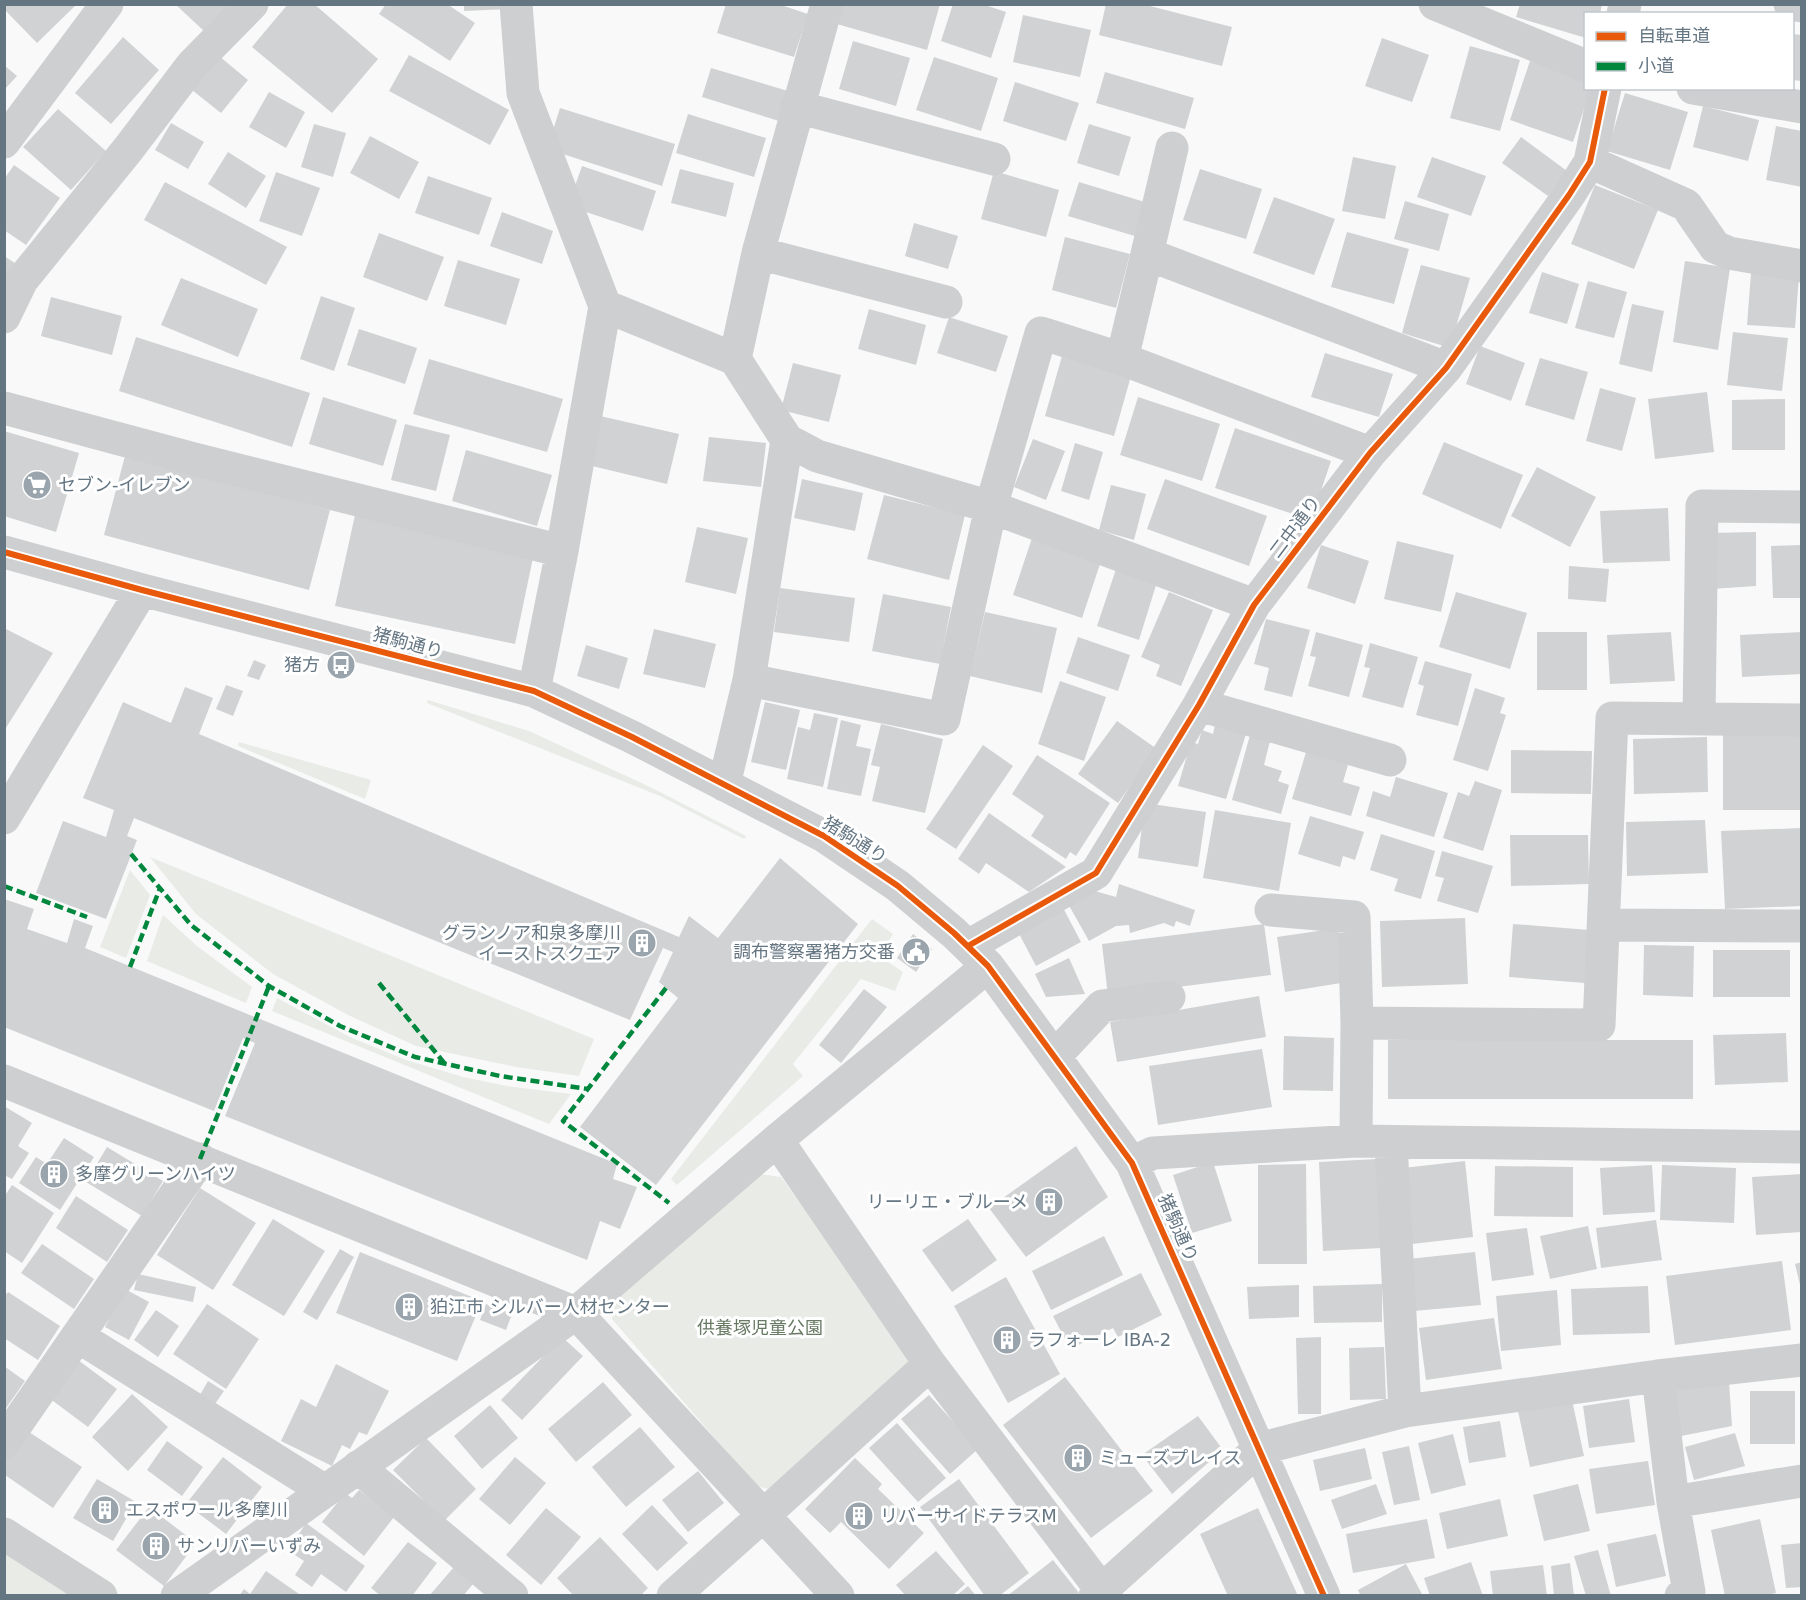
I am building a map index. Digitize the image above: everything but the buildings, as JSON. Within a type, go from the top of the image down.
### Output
[{"type":"street","points":[[4,142],[107,4]]},
{"type":"street","points":[[4,317],[22,280],[129,148],[192,65],[252,4]]},
{"type":"street","points":[[516,4],[523,93],[605,306],[562,551],[534,691]]},
{"type":"street","points":[[735,359],[758,253],[827,4]]},
{"type":"street","points":[[1434,4],[1584,65]]},
{"type":"street","points":[[1790,4],[1802,6]]},
{"type":"street","name":"二中通り","points":[[177,1596],[576,1313],[777,1140],[978,956],[1096,873],[1199,705],[1254,605],[1370,453],[1446,368],[1569,195],[1590,162],[1605,90]]},
{"type":"street","points":[[1704,90],[1802,107]]},
{"type":"street","points":[[797,107],[994,159]]},
{"type":"street","points":[[1122,359],[1172,148]]},
{"type":"street","points":[[1590,162],[1686,205],[1715,247],[1729,253],[1802,266]]},
{"type":"street","points":[[758,253],[946,302]]},
{"type":"street","points":[[1147,254],[1446,368]]},
{"type":"street","points":[[605,306],[735,359],[787,440],[817,456],[991,507],[1254,605]]},
{"type":"street","points":[[748,680],[944,719],[991,507],[1041,333],[1122,359],[1370,453]]},
{"type":"street","points":[[4,408],[194,459],[562,551]]},
{"type":"street","points":[[724,784],[748,680],[787,440]]},
{"type":"street","points":[[1699,718],[1702,506],[1802,507]]},
{"type":"street","name":"猪駒通り","points":[[4,552],[534,691],[632,737],[824,836],[898,886],[978,956],[1132,1162],[1324,1596]]},
{"type":"street","points":[[4,819],[142,590]]},
{"type":"street","points":[[1199,705],[1390,760]]},
{"type":"street","points":[[1358,1023],[1599,1025],[1612,718],[1802,720]]},
{"type":"street","points":[[1271,910],[1354,917],[1358,1023],[1356,1141]]},
{"type":"street","points":[[1604,925],[1802,926]]},
{"type":"street","points":[[1055,1056],[1102,1006],[1169,997]]},
{"type":"street","points":[[4,1081],[576,1313],[838,1596]]},
{"type":"street","points":[[777,1140],[930,1364],[1101,1593],[1259,1449],[1405,1411],[1658,1376],[1802,1360]]},
{"type":"street","points":[[1132,1162],[1153,1153],[1356,1141],[1802,1147]]},
{"type":"street","points":[[1391,1143],[1405,1411]]},
{"type":"street","points":[[4,1442],[200,1160]]},
{"type":"street","points":[[79,1336],[325,1491]]},
{"type":"street","points":[[673,1596],[930,1364]]},
{"type":"street","points":[[1658,1376],[1673,1502],[1689,1592],[1681,1596]]},
{"type":"street","points":[[358,1467],[512,1596]]},
{"type":"street","points":[[1673,1502],[1802,1481]]},
{"type":"street","points":[[4,1534],[101,1596]]},
{"type":"green space","points":[[428,700],[529,731],[650,787],[746,836],[744,839],[660,796],[427,703]]},
{"type":"green space","points":[[239,742],[371,780],[365,799],[238,746]]},
{"type":"green space","points":[[150,857],[594,1039],[579,1076],[516,1067],[416,1046],[348,1015],[273,974],[196,914]]},
{"type":"green space","points":[[130,870],[150,895],[126,958],[100,947]]},
{"type":"green space","points":[[163,915],[197,946],[252,987],[246,1003],[147,961]]},
{"type":"green space","points":[[872,919],[893,934],[879,956],[903,972],[895,991],[861,979],[793,1064],[803,1076],[677,1185],[671,1179]]},
{"type":"green space","points":[[277,998],[350,1037],[406,1060],[463,1077],[507,1086],[571,1094],[549,1124],[272,1011]]},
{"type":"green space","name":"供養塚児童公園","points":[[760,1174],[781,1177],[913,1353],[907,1370],[773,1490],[756,1486],[612,1319],[614,1297]]},
{"type":"green space","points":[[5,1547],[79,1595],[5,1595]]},
{"type":"marked path","points":[[131,854],[191,925],[269,986],[340,1026],[415,1057],[500,1076],[588,1089]]},
{"type":"marked path","points":[[4,886],[87,917]]},
{"type":"marked path","points":[[130,967],[160,888]]},
{"type":"marked path","points":[[379,983],[445,1064]]},
{"type":"marked path","points":[[200,1159],[269,986]]},
{"type":"marked path","points":[[666,988],[563,1121],[669,1203]]},
{"type":"cycle path","points":[[968,946],[1096,873],[1199,705],[1254,605],[1370,453],[1446,368],[1569,195],[1590,162],[1605,90]]},
{"type":"cycle path","points":[[4,552],[534,691],[632,737],[824,836],[898,886],[954,933],[988,966],[1132,1163],[1324,1596]]},
{"type":"place","name":"セブン-イレブン","points":[[37,485]]},
{"type":"place","name":"猪方","points":[[341,665]]},
{"type":"place","name":"グランノア和泉多摩川 イーストスクエア","points":[[642,943]]},
{"type":"place","name":"調布警察署猪方交番","points":[[916,952]]},
{"type":"place","name":"多摩グリーンハイツ","points":[[54,1174]]},
{"type":"place","name":"リーリエ・ブルーメ","points":[[1049,1202]]},
{"type":"place","name":"狛江市 シルバー人材センター","points":[[409,1307]]},
{"type":"place","name":"ラフォーレ IBA-2","points":[[1007,1340]]},
{"type":"place","name":"ミューズプレイス","points":[[1078,1458]]},
{"type":"place","name":"エスポワール多摩川","points":[[105,1510]]},
{"type":"place","name":"リバーサイドテラスM","points":[[859,1516]]},
{"type":"place","name":"サンリバーいずみ","points":[[156,1546]]}]
